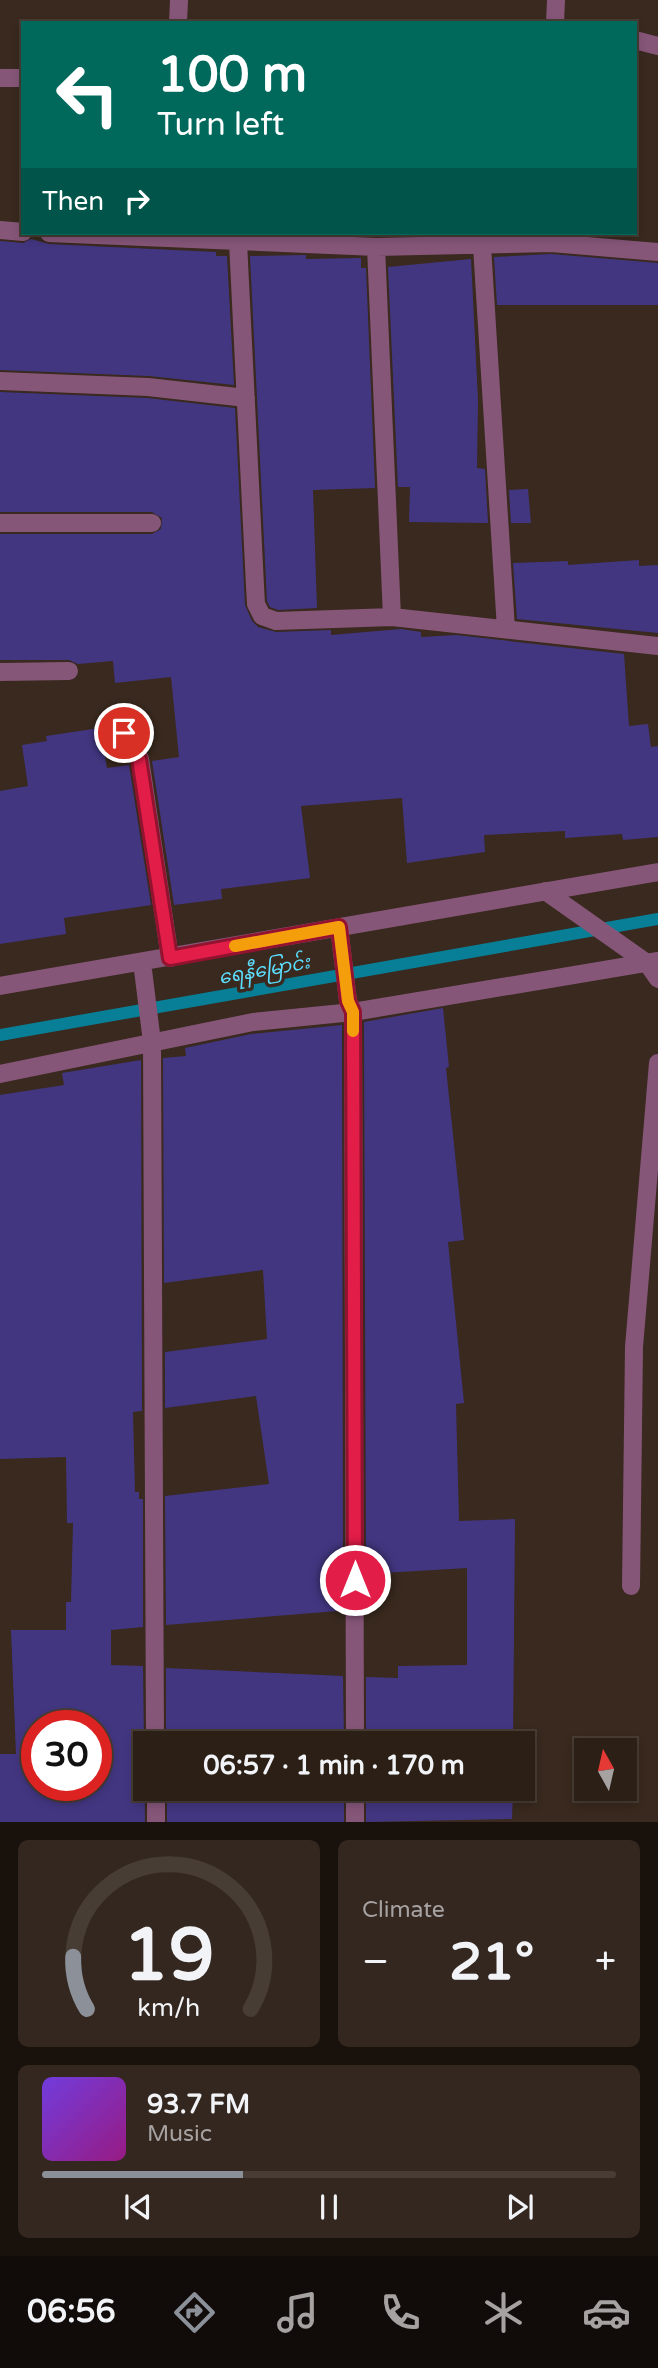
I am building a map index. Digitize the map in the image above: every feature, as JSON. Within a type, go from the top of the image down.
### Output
[{"type":"street","points":[[178,0],[178,21]]},
{"type":"street","points":[[555,21],[556,0]]},
{"type":"street","points":[[637,41],[658,46]]},
{"type":"street","points":[[0,78],[21,78]]},
{"type":"street","points":[[0,230],[21,232]]},
{"type":"street","points":[[170,235],[238,242],[376,247],[482,246],[551,238],[658,252]]},
{"type":"street","points":[[238,242],[256,604],[262,616],[276,621],[392,617],[658,646]]},
{"type":"street","points":[[482,246],[506,629]]},
{"type":"street","points":[[376,247],[392,617]]},
{"type":"street","points":[[0,381],[148,387],[246,398]]},
{"type":"street","points":[[0,523],[152,523]]},
{"type":"street","points":[[0,672],[69,671]]},
{"type":"street","points":[[124,733],[139,759],[170,958]]},
{"type":"street","points":[[0,986],[143,967],[170,958],[340,934],[658,872]]},
{"type":"street","points":[[550,895],[646,959],[658,979]]},
{"type":"street","points":[[340,934],[351,1006],[355,1731]]},
{"type":"street","points":[[0,1074],[151,1037],[646,959]]},
{"type":"street","points":[[143,967],[151,1037],[155,1731]]},
{"type":"street","points":[[631,1586],[634,1347],[658,1063]]},
{"type":"street","points":[[156,1801],[156,1822]]},
{"type":"street","points":[[355,1801],[355,1822]]},
{"type":"building","points":[[31,239],[49,244],[216,252],[216,256],[227,256],[234,385],[149,376],[0,370],[0,241],[23,243]]},
{"type":"building","points":[[551,254],[658,263],[658,305],[497,305],[494,257]]},
{"type":"building","points":[[306,255],[306,259],[361,258],[361,268],[366,268],[375,488],[313,490],[317,608],[278,610],[270,607],[267,601],[250,256]]},
{"type":"building","points":[[471,259],[478,400],[477,468],[485,469],[488,523],[409,522],[410,487],[398,487],[388,267]]},
{"type":"building","points":[[0,392],[147,398],[235,408],[245,605],[252,621],[258,627],[276,632],[331,630],[331,635],[401,629],[421,632],[421,637],[456,635],[624,654],[629,726],[648,724],[651,747],[658,746],[658,837],[623,840],[622,834],[565,838],[565,831],[484,835],[485,852],[407,863],[402,798],[301,806],[310,878],[221,889],[222,899],[174,905],[152,761],[179,757],[171,677],[115,683],[113,661],[78,664],[69,660],[0,660],[0,534],[152,534],[161,529],[162,518],[152,512],[0,512]]},
{"type":"building","points":[[528,489],[531,523],[511,523],[509,490]]},
{"type":"building","points":[[639,560],[639,566],[658,565],[658,633],[517,619],[513,563],[568,561],[568,565]]},
{"type":"building","points":[[100,728],[107,768],[129,765],[151,905],[64,918],[66,934],[0,944],[0,791],[28,786],[22,745],[47,741],[46,736]]},
{"type":"building","points":[[443,1008],[449,1067],[446,1068],[464,1240],[448,1242],[464,1403],[456,1404],[459,1521],[515,1519],[513,1731],[366,1731],[366,1677],[398,1678],[398,1666],[467,1665],[467,1568],[366,1574],[364,1022]]},
{"type":"building","points":[[342,1025],[343,1575],[336,1575],[338,1611],[166,1625],[165,1496],[269,1484],[256,1396],[165,1408],[165,1352],[267,1339],[263,1270],[164,1283],[163,1058],[186,1056],[185,1048],[251,1034]]},
{"type":"building","points":[[141,1060],[142,1411],[133,1412],[135,1492],[139,1492],[139,1499],[143,1499],[143,1627],[111,1630],[111,1665],[143,1666],[144,1731],[133,1731],[133,1801],[145,1801],[145,1822],[0,1822],[0,1754],[16,1754],[11,1630],[66,1630],[66,1602],[71,1602],[73,1523],[67,1523],[66,1457],[0,1459],[0,1095],[64,1085],[62,1073]]},
{"type":"building","points":[[166,1668],[343,1676],[344,1731],[166,1731]]},
{"type":"building","points":[[167,1801],[344,1801],[344,1822],[167,1822]]},
{"type":"building","points":[[366,1801],[513,1801],[512,1819],[366,1822]]},
{"type":"waterway","name":"ရေနီမြောင်း","points":[[0,1035],[658,919]]},
{"type":"slow traffic","points":[[235,946],[339,927],[348,1001],[353,1012],[353,1031]]},
{"type":"route","points":[[124,733],[139,759],[144,782],[170,958],[339,927],[348,1001],[353,1012],[355,1580]]}]
